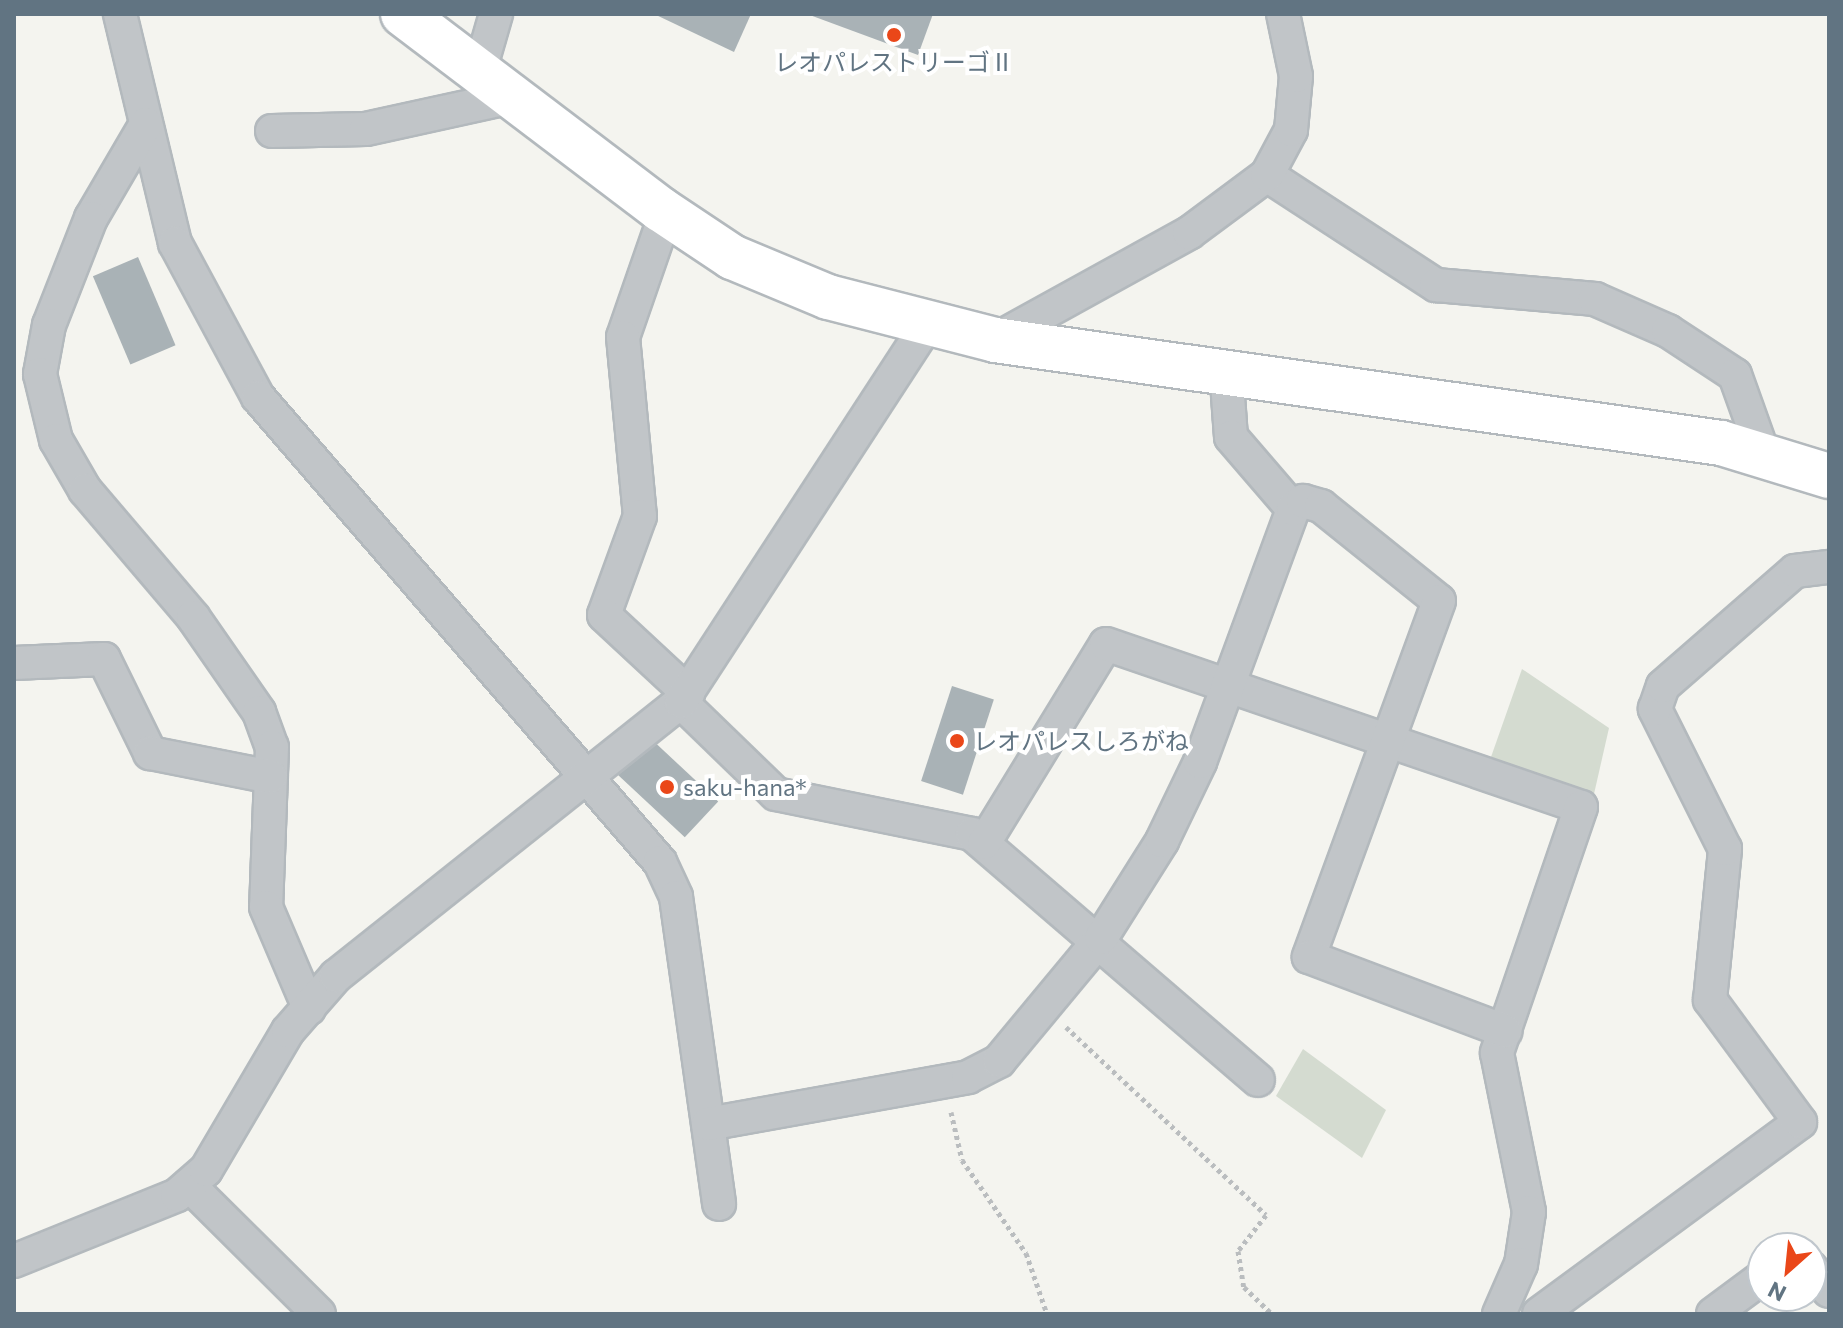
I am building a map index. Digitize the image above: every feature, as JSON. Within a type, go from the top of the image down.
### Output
[{"type":"street","points":[[120,14],[175,243],[258,397],[593,779],[660,862],[676,897],[719,1204]]},
{"type":"street","points":[[403,14],[666,213],[732,257],[925,328],[995,340],[1226,369],[1763,453],[1829,476]]},
{"type":"street","points":[[496,14],[496,85]]},
{"type":"street","points":[[995,340],[1189,233],[1267,175],[1291,130],[1296,76],[1283,14]]},
{"type":"street","points":[[272,131],[366,129],[496,85]]},
{"type":"street","points":[[146,124],[91,218],[27,375],[56,440],[85,490],[193,617],[259,712],[272,747],[266,907],[309,1008]]},
{"type":"street","points":[[1267,175],[1436,285],[1595,299],[1668,331],[1735,375],[1763,453]]},
{"type":"street","points":[[666,213],[623,337],[640,516],[604,615],[776,794],[972,834],[1101,938],[1258,1080]]},
{"type":"street","points":[[14,1261],[189,1185],[206,1170],[309,1008],[336,976],[593,779],[684,698],[925,328]]},
{"type":"street","points":[[1226,369],[1231,437],[1293,509]]},
{"type":"street","points":[[708,1124],[945,1081],[999,1061],[1047,1009],[1101,938],[1162,841],[1229,682],[1293,509],[1303,501],[1321,506],[1439,601],[1309,957],[1505,1031]]},
{"type":"street","points":[[1539,1314],[1800,1122],[1710,1000],[1725,849],[1655,709],[1663,686],[1795,571],[1829,567]]},
{"type":"street","points":[[984,843],[1106,644],[1229,682],[1581,807],[1497,1053],[1529,1212],[1521,1264],[1499,1314]]},
{"type":"street","points":[[14,663],[104,659],[150,753],[271,777]]},
{"type":"street","points":[[189,1185],[319,1314]]},
{"type":"street","points":[[1713,1314],[1747,1289]]},
{"type":"path","points":[[1047,1009],[1266,1215],[1238,1251],[1244,1287],[1272,1314]]},
{"type":"path","points":[[945,1081],[962,1160],[1026,1253],[1047,1314]]},
{"type":"shaded area","points":[[1522,669],[1609,728],[1594,794],[1491,757]]},
{"type":"shaded area","points":[[1303,1049],[1386,1110],[1362,1158],[1276,1096]]},
{"type":"building","points":[[654,14],[751,14],[734,52]]},
{"type":"building","name":"レオパレストリーゴⅡ","points":[[807,14],[933,14],[918,55]]},
{"type":"building","points":[[138,257],[176,345],[130,365],[93,276]]},
{"type":"building","name":"レオパレスしろがね","points":[[952,686],[994,700],[963,795],[921,781]]},
{"type":"building","name":"saku-hana*","points":[[648,736],[718,801],[685,837],[615,772]]},
{"type":"place","name":"レオパレストリーゴⅡ","points":[[894,35]]},
{"type":"place","name":"レオパレスしろがね","points":[[957,741]]},
{"type":"place","name":"saku-hana*","points":[[667,787]]}]
